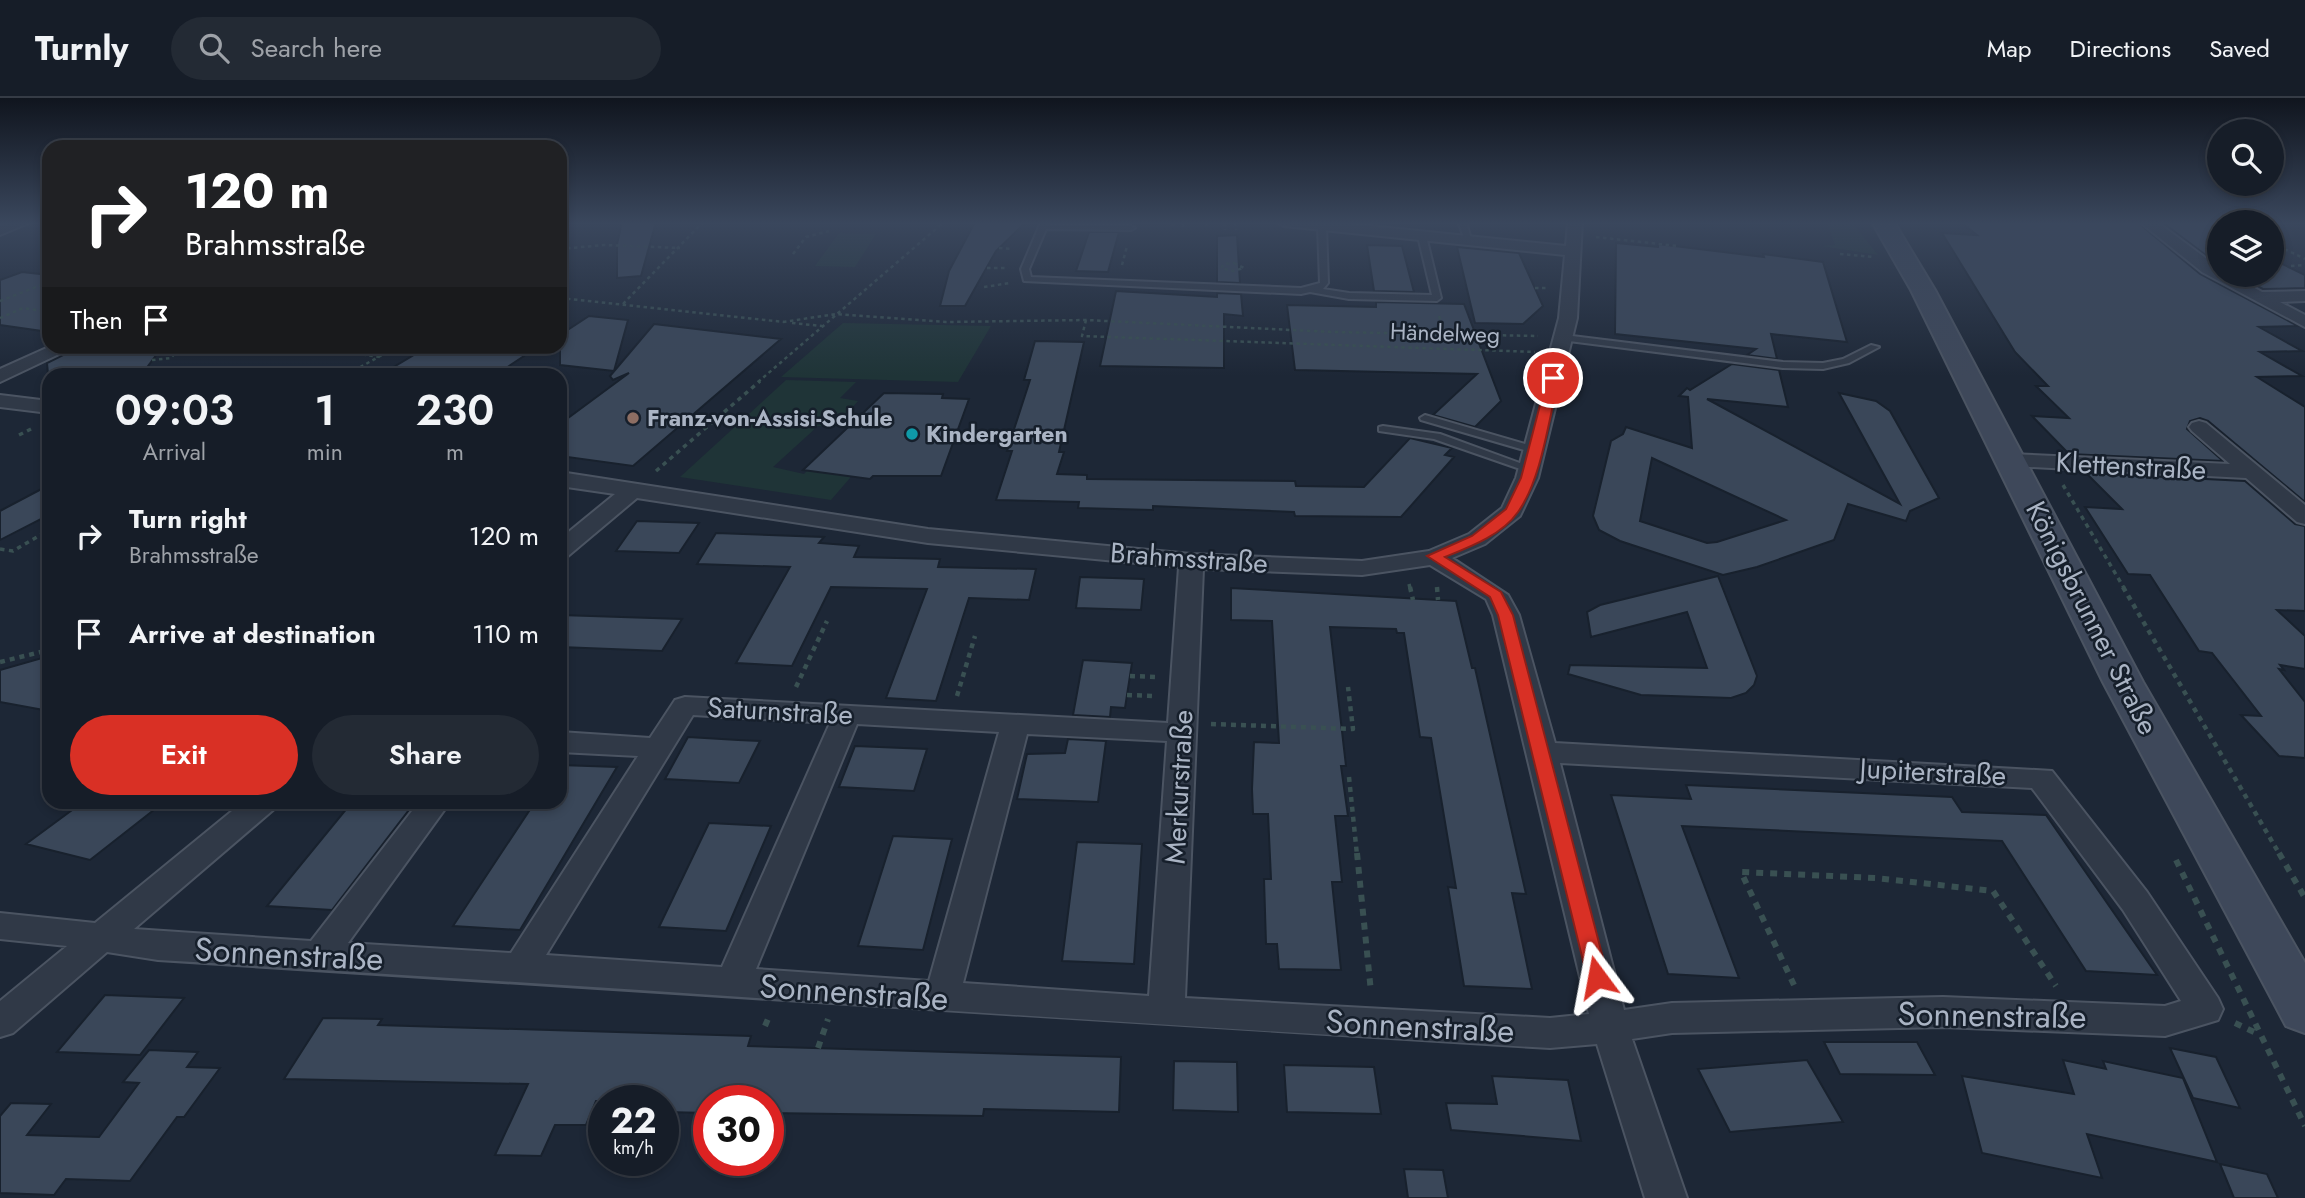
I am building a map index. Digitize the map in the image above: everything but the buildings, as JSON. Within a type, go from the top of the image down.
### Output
[{"type":"main road","name":"Königsbrunner Straße","points":[[1915,273],[2030,461],[2123,682],[2305,1011]]},
{"type":"street","name":"Brahmsstraße","points":[[567,480],[928,536],[1191,561],[1362,568],[1434,556],[1477,539],[1512,511],[1532,459],[1564,338],[1571,273]]},
{"type":"street","points":[[2215,273],[2305,322]]},
{"type":"street","points":[[2256,297],[2305,296]]},
{"type":"street","points":[[0,376],[49,354]]},
{"type":"street","points":[[0,401],[42,406]]},
{"type":"street","name":"Klettenstraße","points":[[2199,427],[2305,517]]},
{"type":"street","name":"Klettenstraße","points":[[2030,461],[2252,472]]},
{"type":"street","points":[[567,545],[634,489]]},
{"type":"street","points":[[1434,556],[1496,595],[1506,615],[1543,752],[1610,1027],[1666,1198]]},
{"type":"street","name":"Merkurstraße","points":[[1166,1013],[1184,728],[1191,561]]},
{"type":"street","name":"Saturnstraße","points":[[520,967],[685,706],[1016,723],[1184,728]]},
{"type":"street","points":[[732,984],[848,715]]},
{"type":"street","points":[[942,997],[1016,723]]},
{"type":"street","points":[[567,742],[659,748]]},
{"type":"street","name":"Jupiterstraße","points":[[1543,752],[2041,778],[2135,901],[2206,1009]]},
{"type":"street","points":[[0,1022],[254,809]]},
{"type":"street","points":[[319,956],[430,809]]},
{"type":"street","name":"Sonnenstraße","points":[[0,926],[159,946],[520,967],[1166,1013],[1550,1033],[1672,1018],[1943,1012],[2165,1021],[2206,1009]]},
{"type":"lane","points":[[1026,273],[1027,279],[1312,289],[1349,296],[1437,298],[1431,273]]},
{"type":"lane","points":[[1312,289],[1324,283],[1324,273]]},
{"type":"lane","points":[[1564,338],[1796,366],[1823,366],[1846,361],[1874,347]]},
{"type":"lane","points":[[1424,418],[1532,459]]},
{"type":"lane","points":[[1383,429],[1436,436],[1532,459]]},
{"type":"path","points":[[623,304],[654,273]]},
{"type":"path","points":[[634,489],[884,273]]},
{"type":"path","points":[[1118,284],[1120,273]]},
{"type":"path","points":[[0,301],[42,285]]},
{"type":"path","points":[[567,299],[823,327]]},
{"type":"path","points":[[0,318],[23,308],[42,311]]},
{"type":"path","name":"Händelweg","points":[[783,322],[836,314],[946,322],[1086,320],[1333,332],[1543,336],[1536,352],[1082,336],[1086,320]]},
{"type":"path","points":[[1333,332],[1336,345]]},
{"type":"path","points":[[152,360],[171,358],[174,354]]},
{"type":"path","points":[[358,354],[380,357]]},
{"type":"path","points":[[359,368],[385,354]]},
{"type":"path","points":[[2030,461],[2305,898]]},
{"type":"path","points":[[0,549],[13,551],[42,534]]},
{"type":"path","points":[[785,712],[827,621]]},
{"type":"path","points":[[950,720],[975,636]]},
{"type":"path","points":[[0,662],[42,652]]},
{"type":"path","points":[[1184,728],[1353,729],[1348,687]]},
{"type":"path","points":[[1349,777],[1374,1023]]},
{"type":"path","points":[[1808,1014],[1741,872],[1876,878],[1993,891],[2076,1016]]},
{"type":"green space","points":[[843,323],[991,326],[958,382],[781,377]]},
{"type":"green space","points":[[786,380],[856,382],[840,398],[858,401],[835,427],[818,426],[773,467],[804,474],[812,466],[850,471],[850,478],[831,500],[680,477]]},
{"type":"place","name":"Franz-von-Assisi-Schule","points":[[633,418]]},
{"type":"place","name":"Kindergarten","points":[[912,434]]},
{"type":"route","points":[[1553,378],[1527,478],[1512,511],[1477,539],[1434,556],[1496,595],[1506,615],[1543,752],[1597,977]]}]
